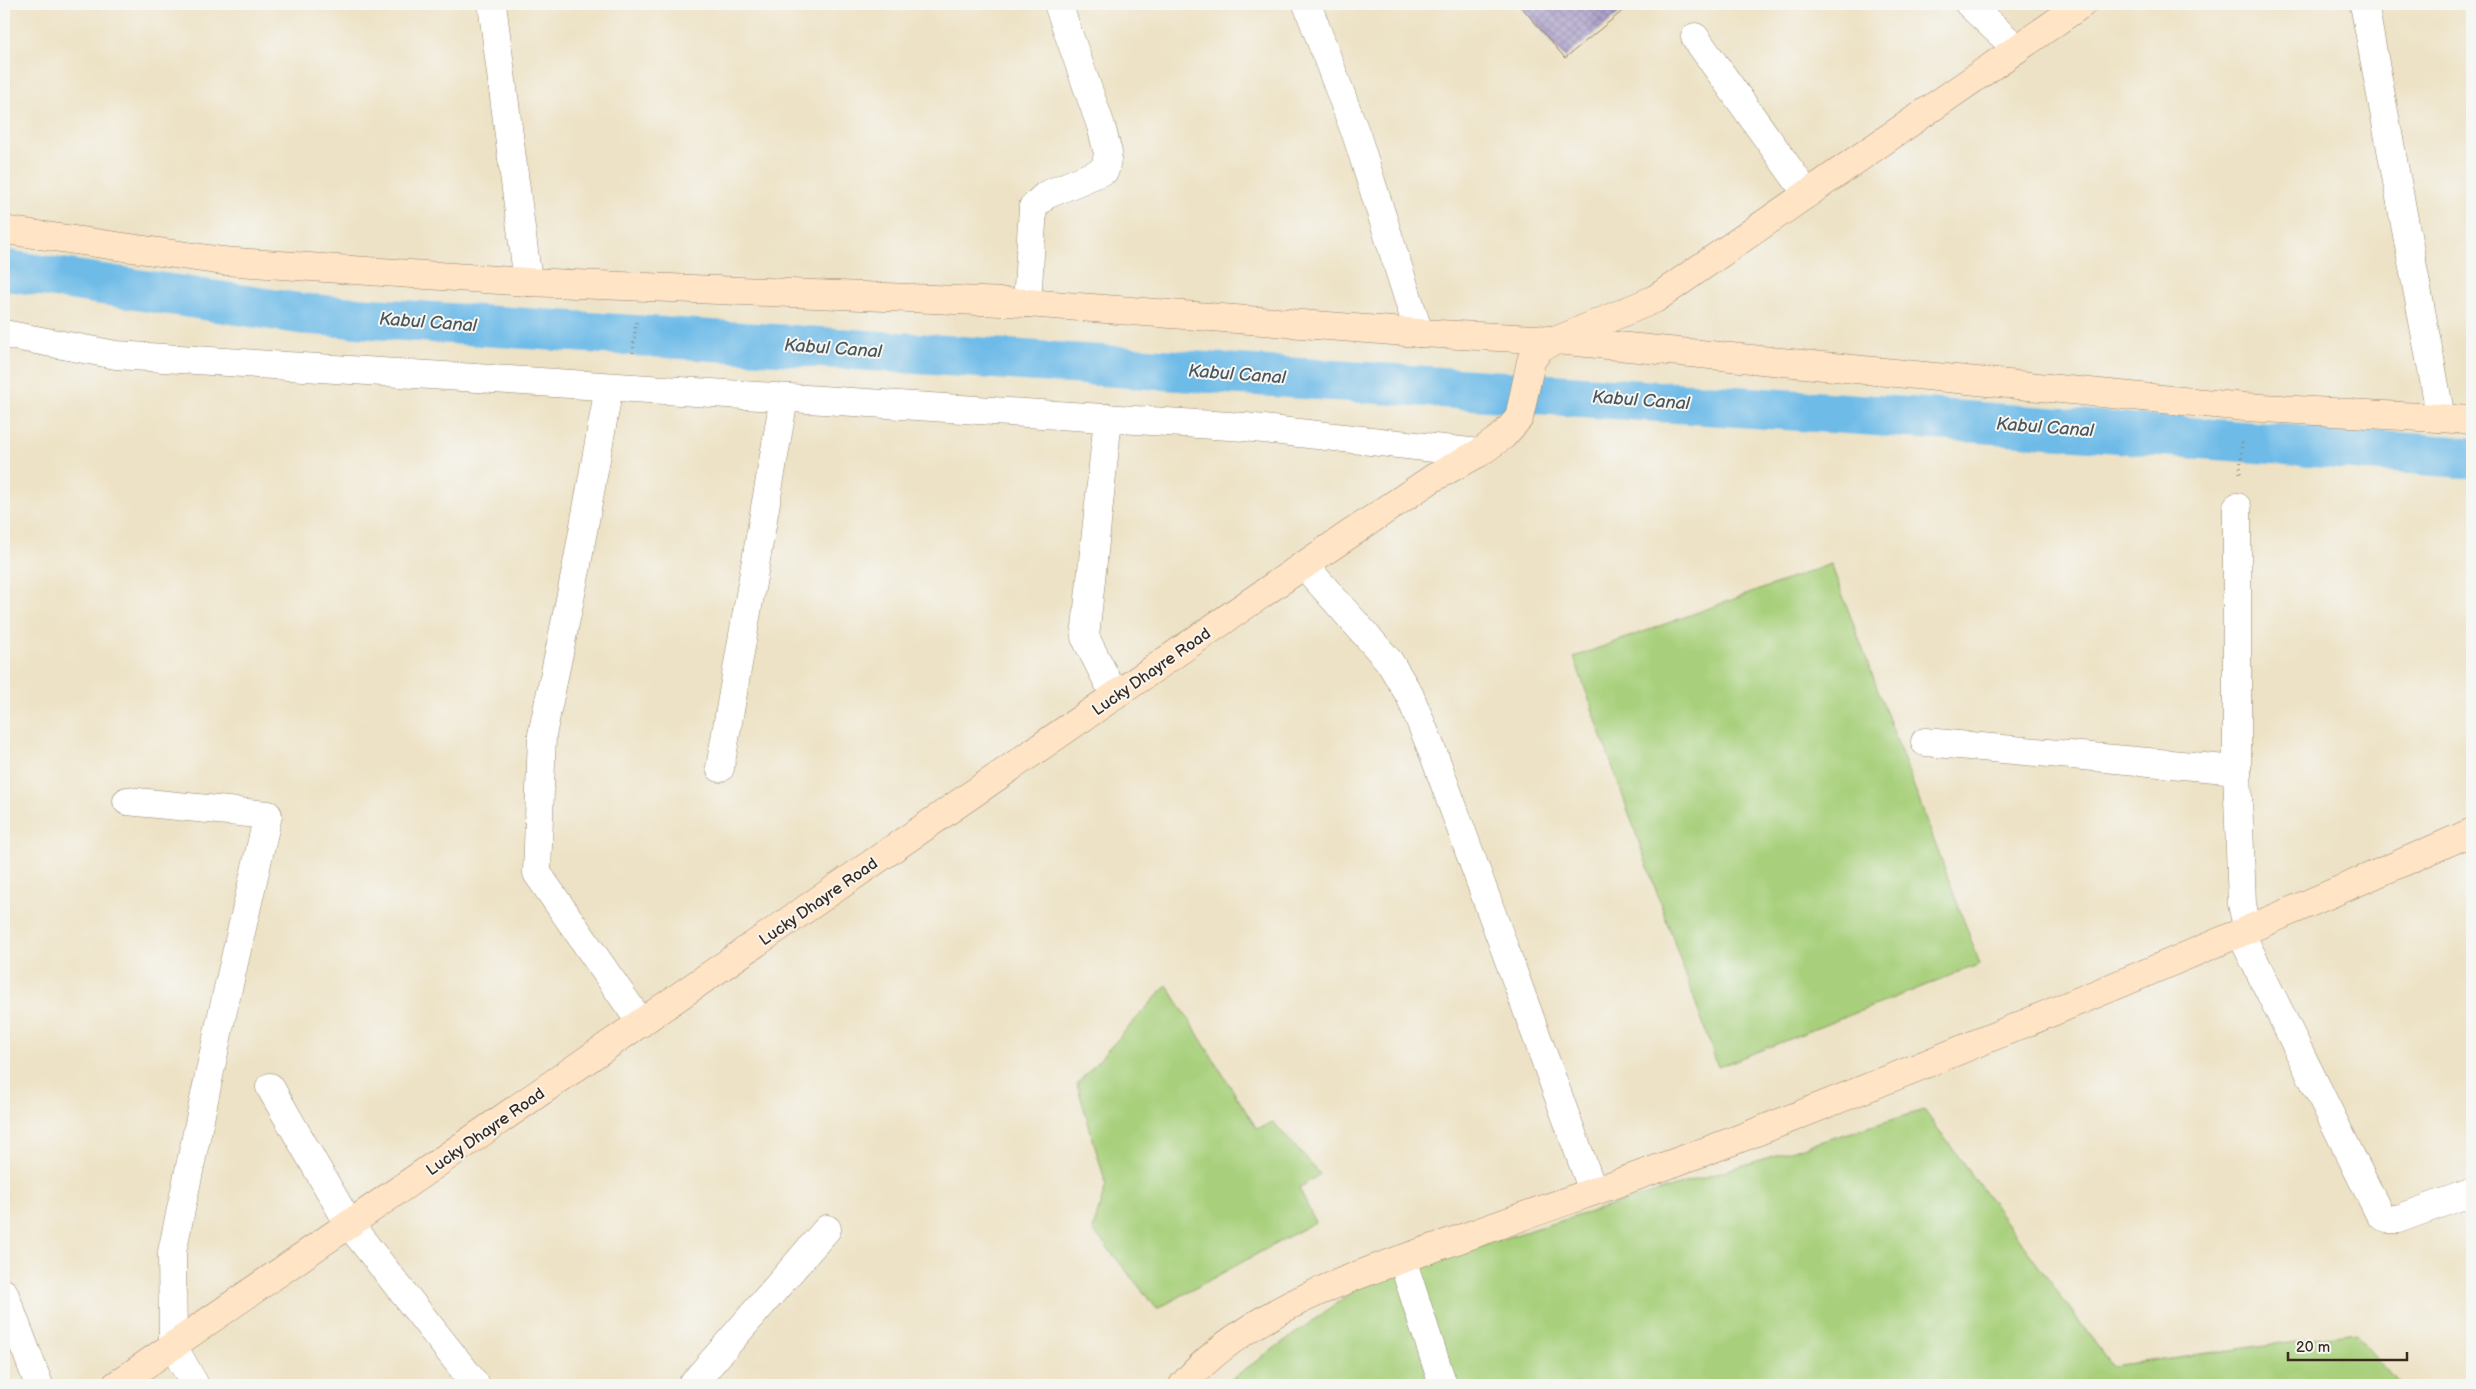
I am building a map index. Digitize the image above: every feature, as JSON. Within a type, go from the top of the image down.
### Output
[{"type":"main road","points":[[1556,340],[1601,324],[1655,299],[2082,4]]},
{"type":"main road","points":[[4,230],[223,261],[528,282],[1027,303],[1419,333],[1556,340],[2246,407],[2472,420]]},
{"type":"main road","name":"Lucky Dhayre Road","points":[[116,1385],[1304,565],[1433,478],[1479,453],[1503,436],[1519,418],[1531,361],[1541,347],[1556,340]]},
{"type":"main road","points":[[1184,1385],[1252,1325],[1283,1307],[1402,1259],[1771,1127],[2244,932],[2472,832]]},
{"type":"street","points":[[492,4],[528,282]]},
{"type":"street","points":[[1027,303],[1033,207],[1046,195],[1105,170],[1108,153],[1058,4]]},
{"type":"street","points":[[1307,4],[1357,136],[1419,333]]},
{"type":"street","points":[[1968,4],[2016,49]]},
{"type":"street","points":[[2364,4],[2441,418]]},
{"type":"street","points":[[1695,37],[1807,194]]},
{"type":"street","points":[[4,334],[116,355],[1245,426],[1479,453]]},
{"type":"street","points":[[619,387],[576,570],[542,735],[537,873],[641,1023]]},
{"type":"street","points":[[720,768],[784,398]]},
{"type":"street","points":[[1108,418],[1085,637],[1115,696]]},
{"type":"street","points":[[2237,507],[2237,770],[2244,932],[2380,1215],[2387,1219],[2398,1219],[2472,1192]]},
{"type":"street","points":[[1304,565],[1390,661],[1410,696],[1434,754],[1593,1190]]},
{"type":"street","points":[[1925,742],[2237,770]]},
{"type":"street","points":[[127,801],[268,815],[223,1009],[172,1252],[173,1346],[195,1385]]},
{"type":"street","points":[[270,1087],[349,1224],[476,1385]]},
{"type":"street","points":[[692,1385],[828,1229]]},
{"type":"street","points":[[1402,1259],[1443,1385]]},
{"type":"street","points":[[4,1293],[39,1385]]},
{"type":"path","points":[[619,387],[640,286]]},
{"type":"path","points":[[2237,507],[2246,407]]},
{"type":"green space","points":[[1831,564],[1980,964],[1718,1067],[1574,657]]},
{"type":"green space","points":[[1167,985],[1257,1129],[1273,1122],[1320,1174],[1299,1188],[1315,1222],[1157,1309],[1093,1230],[1106,1184],[1077,1084]]},
{"type":"green space","points":[[1924,1110],[2112,1366],[2356,1333],[2400,1385],[1223,1385],[1371,1279]]},
{"type":"building","points":[[1519,4],[1631,4],[1565,58]]},
{"type":"waterway","name":"Kabul Canal","points":[[4,270],[302,314],[1930,419],[2472,458]]}]
